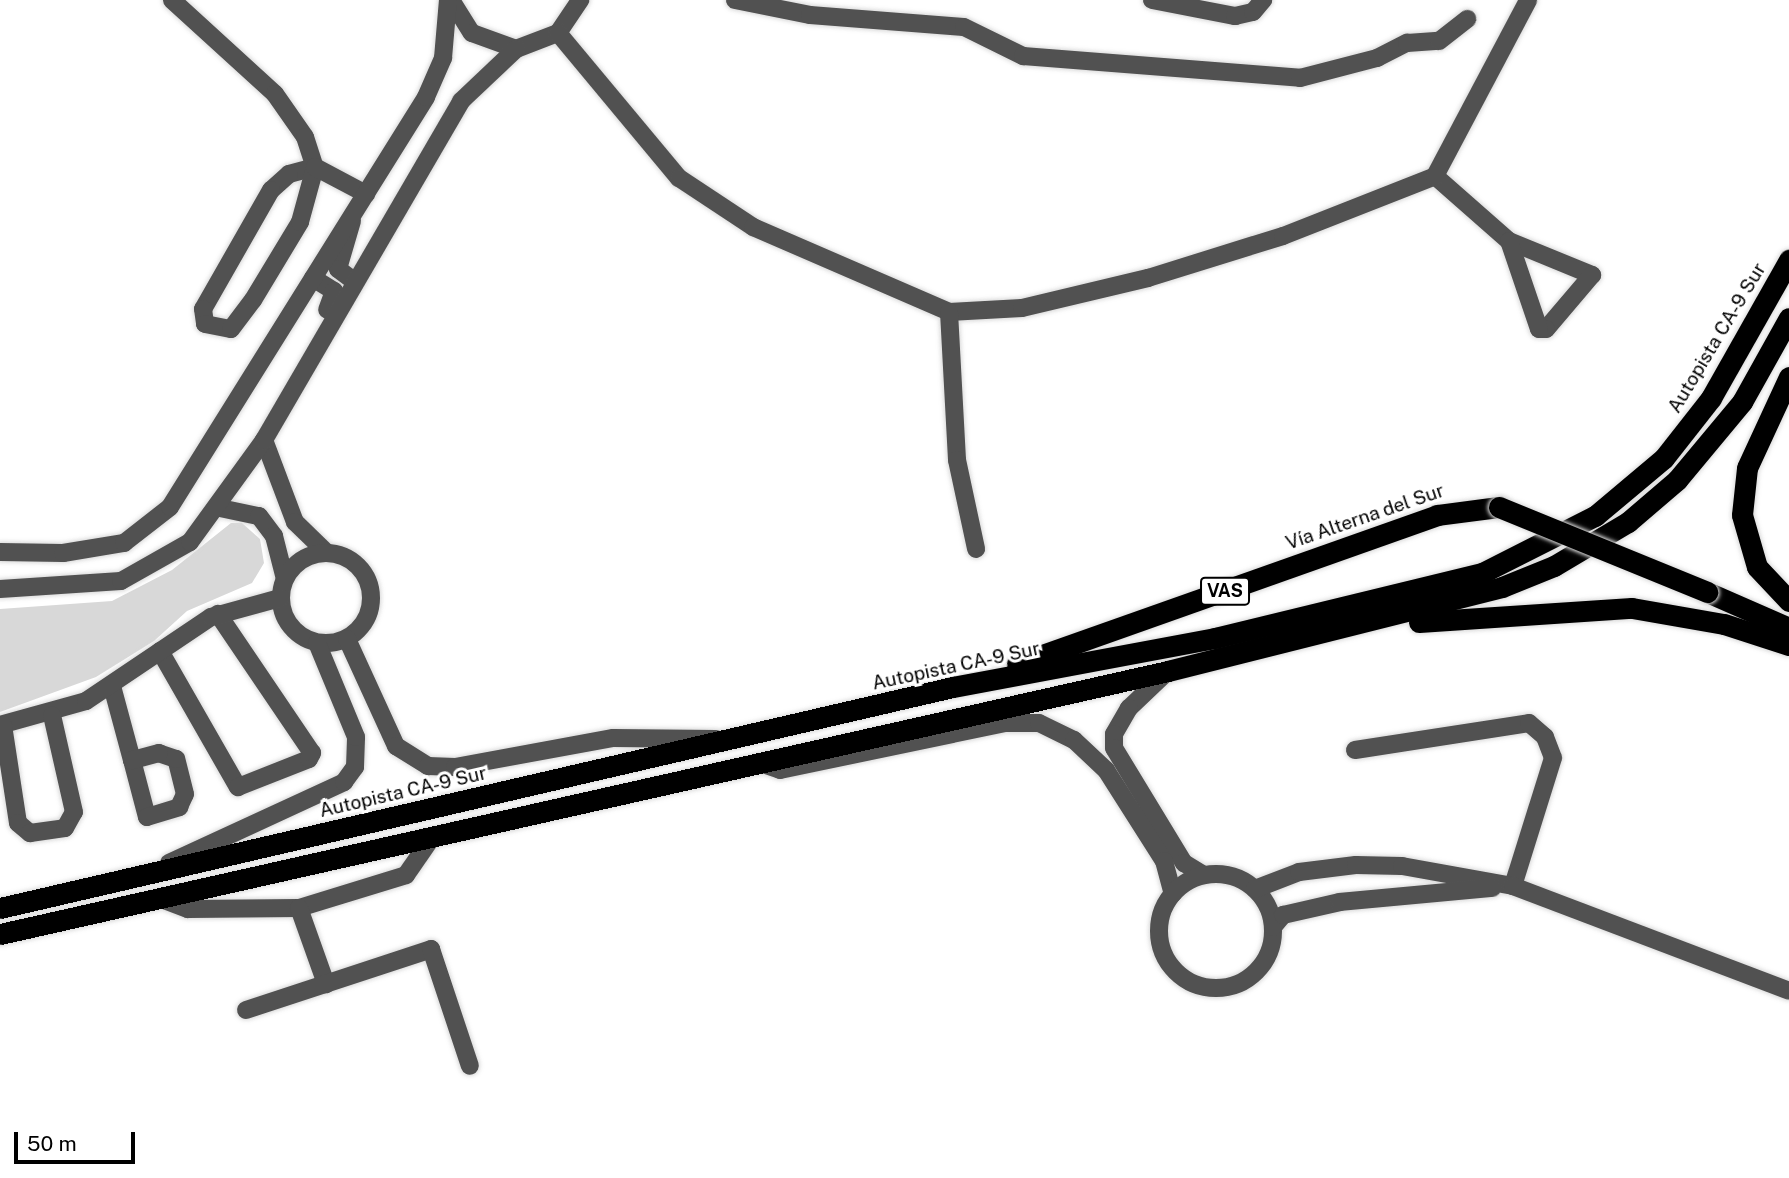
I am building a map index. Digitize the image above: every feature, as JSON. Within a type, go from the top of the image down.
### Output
[{"type":"highway","name":"Autopista CA-9 Sur","points":[[0,908],[953,687],[1378,601],[1537,551],[1595,516],[1664,458],[1711,398],[1789,260]]},
{"type":"highway","points":[[1773,349],[1789,318]]},
{"type":"highway","points":[[0,934],[1168,671],[1390,619],[1502,587],[1554,566],[1628,522],[1704,450],[1789,328]]},
{"type":"highway","points":[[1789,377],[1747,468],[1742,515],[1757,567],[1789,601]]},
{"type":"highway","name":"Vía Alterna del Sur","points":[[953,687],[1437,514],[1499,507],[1789,628]]},
{"type":"highway","points":[[1390,619],[1425,623],[1632,608],[1724,624],[1789,645]]},
{"type":"highway","points":[[0,895],[113,881]]},
{"type":"street","points":[[172,0],[275,94],[305,137],[315,167],[300,222],[253,300],[231,329],[205,324],[203,309],[271,190],[289,174],[315,167],[366,194]]},
{"type":"street","points":[[449,0],[472,33],[516,49]]},
{"type":"street","points":[[0,552],[102,548],[157,521],[183,490],[352,218],[443,58],[449,0]]},
{"type":"street","points":[[0,589],[121,581],[190,542],[220,508],[264,440],[461,101],[516,49],[558,33],[580,0]]},
{"type":"street","points":[[735,0],[810,15],[964,27],[1023,55],[1300,78],[1377,58],[1407,43],[1439,41],[1467,19]]},
{"type":"street","points":[[1152,0],[1235,16],[1253,12],[1263,0]]},
{"type":"street","points":[[558,33],[679,178],[753,227],[949,313],[1022,308],[1148,278],[1283,236],[1435,176],[1528,0]]},
{"type":"street","points":[[1435,176],[1509,241],[1592,275],[1546,329],[1539,329],[1509,241]]},
{"type":"street","points":[[352,218],[352,239],[338,269],[354,281]]},
{"type":"street","points":[[311,356],[334,291],[313,278]]},
{"type":"street","points":[[949,313],[957,460],[976,549]]},
{"type":"street","points":[[264,440],[295,522],[326,552],[357,565],[372,596],[365,620],[347,639],[317,643]]},
{"type":"street","points":[[220,508],[259,516],[274,536],[285,579]]},
{"type":"street","points":[[0,562],[21,552]]},
{"type":"street","points":[[145,874],[344,782],[355,767],[356,737],[317,643],[290,627],[280,598],[285,579],[301,560],[326,552]]},
{"type":"street","points":[[51,715],[74,812],[65,828],[30,833],[18,822],[2,725],[51,715],[112,686],[218,614],[280,598]]},
{"type":"street","points":[[160,651],[239,788],[309,759],[312,753],[218,614]]},
{"type":"street","points":[[347,639],[396,746],[428,766],[455,767],[613,738],[733,740]]},
{"type":"street","points":[[1168,671],[1129,708],[1114,734],[1114,748],[1184,863],[1204,876]]},
{"type":"street","points":[[112,686],[132,760]]},
{"type":"street","points":[[760,763],[780,770],[1004,723],[1039,723],[1074,740],[1106,770],[1164,861],[1173,894]]},
{"type":"street","points":[[1356,750],[1529,723],[1545,737],[1553,758],[1513,886]]},
{"type":"street","points":[[159,898],[188,909],[299,908],[406,875],[433,836]]},
{"type":"street","points":[[1255,889],[1299,872],[1356,866],[1402,866],[1513,886],[1789,991]]},
{"type":"street","points":[[1222,874],[1255,889],[1273,927],[1271,946],[1251,976],[1225,987],[1198,985],[1182,977],[1161,946],[1159,928],[1173,894],[1204,876],[1222,874]]},
{"type":"street","points":[[1273,927],[1283,915],[1340,902],[1513,886]]},
{"type":"street","points":[[299,908],[326,984]]},
{"type":"street","points":[[246,1010],[431,949],[470,1066]]},
{"type":"shaded area","points":[[231,523],[242,523],[260,539],[264,563],[252,583],[187,611],[154,641],[96,677],[0,712],[0,609],[112,601],[172,570]]}]
